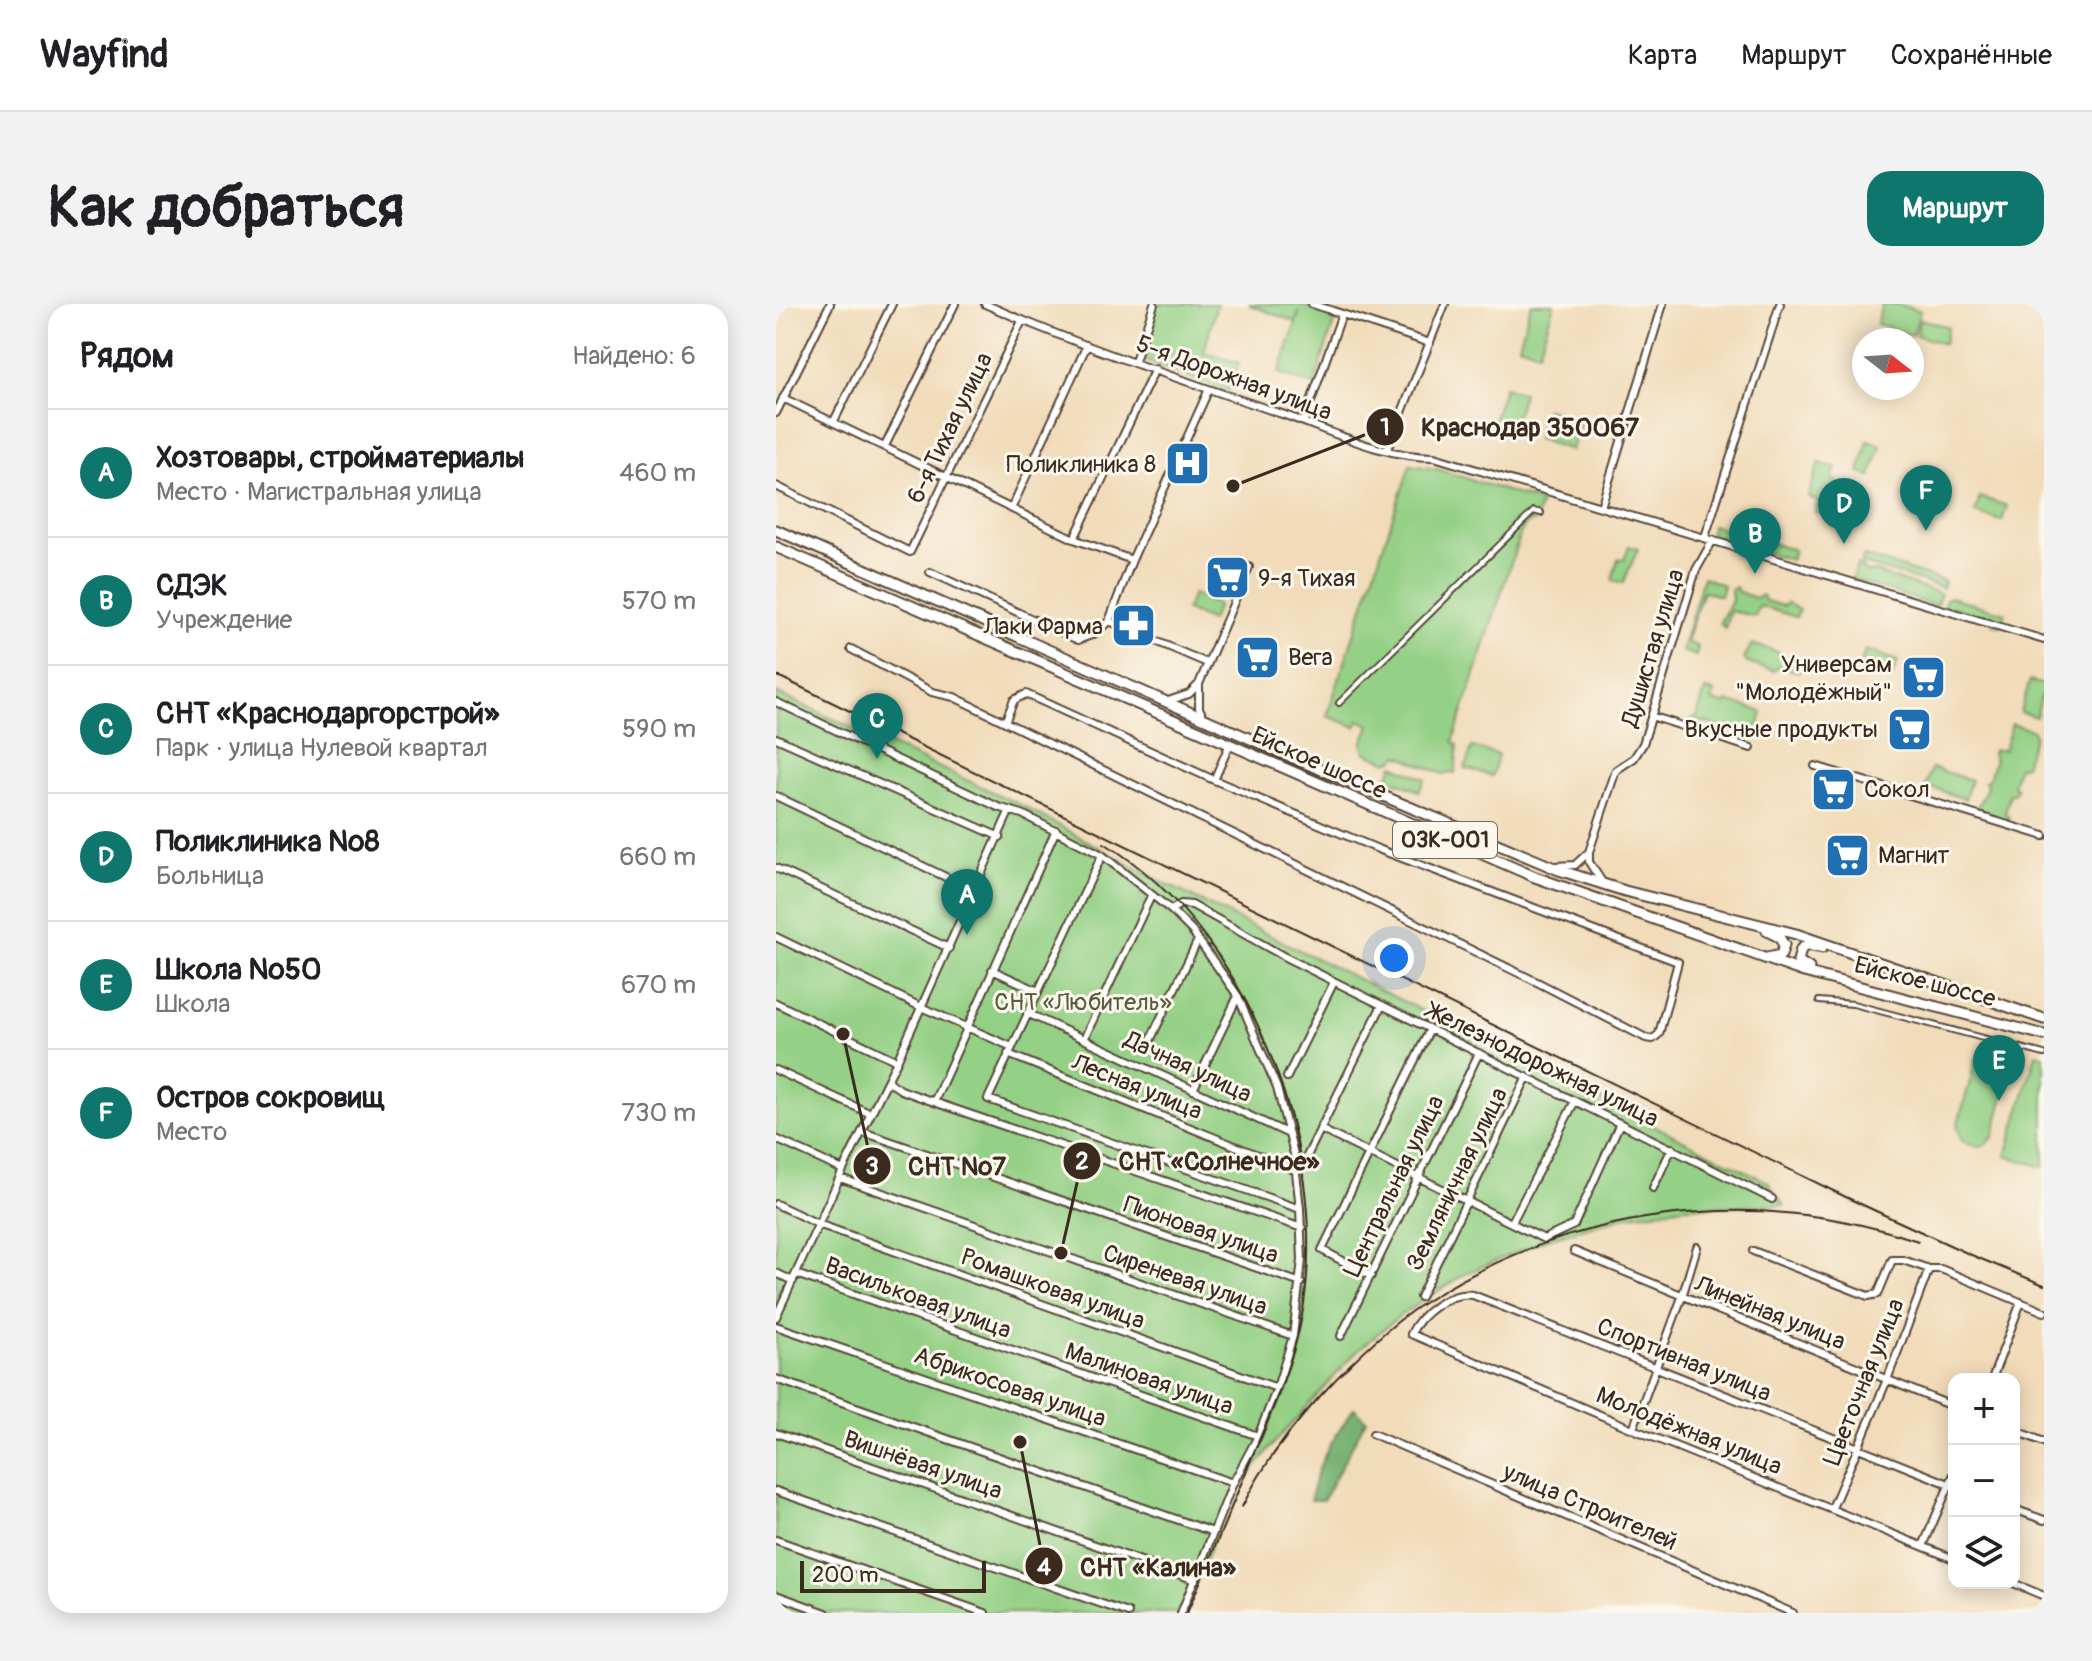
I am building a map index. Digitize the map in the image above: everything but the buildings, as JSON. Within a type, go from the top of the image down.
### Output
[{"type":"main road","name":"Ейское шоссе","points":[[776,530],[1478,838],[1549,866],[1604,885],[1796,934],[2044,1018]]},
{"type":"main road","name":"Ейское шоссе","points":[[776,547],[1535,877],[1804,972],[2044,1035]]},
{"type":"main road","name":"03К-001","points":[[1742,920],[1784,941],[1781,955],[1765,958]]},
{"type":"main road","name":"03К-001","points":[[1866,988],[1803,967],[1797,957],[1807,945],[1872,960]]},
{"type":"street","points":[[776,413],[830,304]]},
{"type":"street","points":[[834,421],[892,304]]},
{"type":"street","points":[[885,446],[955,304]]},
{"type":"street","name":"5-я Дорожная улица","points":[[985,304],[1087,345],[1387,450],[1412,457],[1434,457],[2044,640]]},
{"type":"street","points":[[1135,361],[1154,304]]},
{"type":"street","points":[[1312,304],[1430,343]]},
{"type":"street","points":[[1387,450],[1445,304]]},
{"type":"street","points":[[1601,507],[1663,304]]},
{"type":"street","name":"Душистая улица","points":[[1589,852],[1614,773],[1638,754],[1696,570],[1702,556],[1710,548],[1709,539],[1780,304]]},
{"type":"street","points":[[1304,421],[1342,314]]},
{"type":"street","name":"6-я Тихая улица","points":[[776,486],[910,552],[1022,321]]},
{"type":"street","points":[[1012,507],[1087,345]]},
{"type":"street","points":[[1074,539],[1155,369]]},
{"type":"street","points":[[930,572],[1078,640],[1094,634],[1109,621],[1132,560],[1209,389]]},
{"type":"street","points":[[783,398],[1074,539],[1132,560]]},
{"type":"street","points":[[1339,703],[1534,511],[1541,513]]},
{"type":"street","points":[[1204,718],[1199,708],[1199,684],[1249,567]]},
{"type":"street","points":[[1109,621],[1207,663]]},
{"type":"street","points":[[851,649],[932,692],[954,697],[1646,1038],[1653,1039],[1659,1034],[1678,962],[1378,849],[1214,780],[1026,694],[1014,700],[1005,722]]},
{"type":"street","points":[[1166,702],[1182,698],[1199,684]]},
{"type":"street","points":[[776,702],[1009,812],[1022,814],[1102,855],[1171,910],[1198,940],[1238,996],[1277,1088],[1289,1134],[1297,1171],[1302,1228],[1301,1283],[1293,1336],[1277,1388],[1258,1436],[1233,1483],[1181,1613]]},
{"type":"street","points":[[1651,716],[1751,748]]},
{"type":"street","points":[[776,738],[1000,837]]},
{"type":"street","points":[[1214,780],[1229,746]]},
{"type":"street","points":[[1815,766],[2044,836]]},
{"type":"street","points":[[776,796],[975,891]]},
{"type":"street","points":[[776,1317],[843,1170],[888,1081],[1009,812]]},
{"type":"street","points":[[934,1102],[1056,830]]},
{"type":"street","points":[[1549,866],[1575,865],[1589,852]]},
{"type":"street","points":[[1589,852],[1589,862],[1604,885]]},
{"type":"street","points":[[1102,855],[988,1099],[1300,1209]]},
{"type":"street","points":[[776,868],[949,948]]},
{"type":"street","points":[[1084,1039],[1151,896]]},
{"type":"street","name":"Железнодорожная улица","points":[[1171,910],[1181,904],[1192,905],[1334,982],[1772,1199]]},
{"type":"street","points":[[776,937],[1012,1047]]},
{"type":"street","points":[[1147,1047],[1198,940]]},
{"type":"street","points":[[992,970],[1038,991]]},
{"type":"street","points":[[1287,1077],[1334,982]]},
{"type":"street","points":[[1193,1090],[1238,996]]},
{"type":"street","points":[[1819,1001],[1853,1004],[2044,1054]]},
{"type":"street","points":[[776,1003],[897,1061]]},
{"type":"street","points":[[1307,1156],[1382,1005]]},
{"type":"street","name":"Дачная улица","points":[[1027,1013],[1289,1134]]},
{"type":"street","points":[[1371,1276],[1322,1250],[1430,1029]]},
{"type":"street","name":"Центральная улица","points":[[1341,1336],[1479,1053]]},
{"type":"street","name":"Лесная улица","points":[[1008,1054],[1297,1171]]},
{"type":"street","points":[[776,1070],[871,1114]]},
{"type":"street","name":"Земляничная улица","points":[[1420,1297],[1527,1077]]},
{"type":"street","points":[[888,1081],[901,1090],[934,1102],[1302,1228]]},
{"type":"street","points":[[1512,1222],[1575,1101]]},
{"type":"street","points":[[1320,1129],[1544,1239],[1574,1225],[1620,1123]]},
{"type":"street","name":"Пионовая улица","points":[[863,1132],[1301,1283]]},
{"type":"street","points":[[776,1139],[843,1170]]},
{"type":"street","points":[[1653,1188],[1672,1148]]},
{"type":"street","name":"Сиреневая улица","points":[[840,1178],[1293,1336]]},
{"type":"street","name":"Ромашковая улица","points":[[776,1204],[818,1224],[1277,1388]]},
{"type":"street","points":[[1633,1429],[1682,1297],[1697,1247]]},
{"type":"street","name":"Линейная улица","points":[[1574,1251],[1948,1405]]},
{"type":"street","points":[[1753,1251],[1868,1296],[1878,1294],[1892,1260],[1903,1260],[1948,1272],[2044,1312]]},
{"type":"street","name":"Цветочная улица","points":[[1832,1508],[1887,1380],[1929,1269]]},
{"type":"street","name":"Васильковая улица","points":[[776,1273],[1028,1356]]},
{"type":"street","name":"Спортивная улица","points":[[1411,1334],[1417,1322],[1441,1303],[1466,1294],[1948,1483]]},
{"type":"street","points":[[1994,1373],[2021,1302]]},
{"type":"street","name":"Абрикосовая улица","points":[[776,1326],[1233,1483]]},
{"type":"street","name":"Молодёжная улица","points":[[1411,1334],[1633,1429],[1948,1556]]},
{"type":"street","name":"Малиновая улица","points":[[1028,1356],[1258,1436]]},
{"type":"street","points":[[776,1379],[1213,1532]]},
{"type":"street","points":[[2020,1432],[2044,1442]]},
{"type":"street","name":"Вишнёвая улица","points":[[776,1433],[1195,1580]]},
{"type":"street","name":"улица Строителей","points":[[1373,1434],[1793,1613]]},
{"type":"street","points":[[776,1491],[1128,1613]]},
{"type":"street","points":[[1923,1546],[1948,1493]]},
{"type":"street","points":[[2020,1511],[2044,1520]]},
{"type":"street","points":[[776,1540],[985,1613]]},
{"type":"street","points":[[2020,1586],[2044,1596]]},
{"type":"street","points":[[776,1595],[826,1613]]},
{"type":"green space","points":[[1157,304],[1217,304],[1204,352],[1239,363],[1228,391],[1140,359]]},
{"type":"green space","points":[[1248,304],[1299,304],[1336,316],[1314,385],[1279,373],[1300,311],[1295,322]]},
{"type":"green space","points":[[1531,304],[1554,304],[1539,352],[1519,345]]},
{"type":"green space","points":[[1882,304],[1897,304],[1920,311],[1915,328],[1890,328],[1877,324]]},
{"type":"green space","points":[[1920,319],[1948,327],[1944,344],[1924,338],[1924,328],[1918,328]]},
{"type":"green space","points":[[1504,387],[1523,393],[1511,435],[1491,428]]},
{"type":"green space","points":[[1546,409],[1581,420],[1571,450],[1537,439]]},
{"type":"green space","points":[[1868,441],[1881,445],[1871,476],[1859,473]]},
{"type":"green space","points":[[1819,463],[1836,468],[1832,478],[1837,482],[1831,505],[1824,504],[1820,514],[1815,512],[1818,501],[1808,497]]},
{"type":"green space","points":[[1410,465],[1437,469],[1541,502],[1535,521],[1526,524],[1521,532],[1453,742],[1458,745],[1455,773],[1443,774],[1398,755],[1388,762],[1366,753],[1362,744],[1370,725],[1359,720],[1356,727],[1327,716]]},
{"type":"green space","points":[[1980,497],[2007,506],[2002,521],[1975,513]]},
{"type":"green space","points":[[1712,525],[1794,550],[1791,560],[1716,538],[1710,533]]},
{"type":"green space","points":[[1629,546],[1638,549],[1623,583],[1612,580],[1618,559],[1624,560]]},
{"type":"green space","points":[[1864,556],[1944,581],[1943,588],[1861,563]]},
{"type":"green space","points":[[1857,565],[1865,572],[1875,572],[1941,594],[1936,606],[1852,579]]},
{"type":"green space","points":[[1703,577],[1723,585],[1720,596],[1703,591],[1686,642],[1698,647],[1696,656],[1682,651]]},
{"type":"green space","points":[[1736,587],[1738,592],[1756,598],[1762,595],[1765,601],[1783,606],[1787,603],[1799,610],[1796,617],[1759,606],[1755,616],[1730,611],[1725,628],[1720,623],[1732,602],[1731,590]]},
{"type":"green space","points":[[1193,594],[1218,605],[1211,621],[1186,610]]},
{"type":"green space","points":[[1950,597],[2005,613],[2000,626],[1993,624],[1992,619],[1953,607],[1950,611],[1943,608]]},
{"type":"green space","points":[[1752,644],[1779,652],[1781,658],[1801,664],[1799,672],[1779,666],[1774,671],[1747,663],[1744,658]]},
{"type":"green space","points":[[1865,650],[1898,661],[1891,680],[1859,669]]},
{"type":"green space","points":[[2030,681],[2044,685],[2036,717],[2020,712]]},
{"type":"green space","points":[[1705,690],[1714,692],[1712,700],[1726,705],[1727,701],[1763,712],[1754,738],[1701,721],[1695,726],[1691,725],[1690,720],[1697,717]]},
{"type":"green space","name":"СНТ «Любитель»","points":[[776,693],[1021,805],[1152,877],[1768,1182],[1784,1205],[1685,1207],[1625,1216],[1548,1239],[1467,1273],[1402,1314],[1358,1350],[1270,1448],[1227,1506],[1183,1613],[776,1613]]},
{"type":"green space","points":[[2012,724],[2032,730],[2035,734],[2025,765],[2018,767],[2013,785],[2017,789],[2010,794],[2005,813],[2009,817],[2005,821],[1976,810],[1995,759],[1993,750],[2004,750]]},
{"type":"green space","points":[[1472,747],[1498,755],[1492,776],[1465,768]]},
{"type":"green space","points":[[1393,765],[1425,779],[1419,791],[1388,778]]},
{"type":"green space","points":[[1932,768],[1971,780],[1965,799],[1926,786]]},
{"type":"green space","points":[[1990,1050],[2006,1056],[2011,1070],[1993,1137],[1987,1144],[1978,1147],[1962,1141],[1957,1127],[1976,1060]]},
{"type":"green space","points":[[2036,1054],[2044,1056],[2044,1167],[2006,1156]]},
{"type":"green space","points":[[1354,1408],[1366,1420],[1323,1500],[1311,1500],[1321,1463]]},
{"type":"railway","points":[[776,675],[1852,1200],[2044,1285]]},
{"type":"railway","points":[[1104,843],[1158,884],[1205,937],[1245,999],[1275,1067],[1296,1139],[1307,1212],[1306,1283],[1294,1349],[1272,1410],[1187,1613]]},
{"type":"railway","points":[[1242,1507],[1268,1462],[1299,1420],[1384,1333],[1425,1302],[1481,1270],[1541,1245],[1602,1227],[1665,1215],[1728,1211],[1792,1214],[1856,1224],[1918,1241]]},
{"type":"place","name":"Поликлиника 8","points":[[1187,464]]},
{"type":"place","name":"Краснодар 350067","points":[[1233,486]]},
{"type":"place","name":"Остров сокровищ","points":[[1926,531]]},
{"type":"place","name":"Поликлиника №8","points":[[1844,544]]},
{"type":"place","name":"СДЭК","points":[[1755,574]]},
{"type":"place","name":"9-я Тихая","points":[[1227,578]]},
{"type":"place","name":"Лаки Фарма","points":[[1134,626]]},
{"type":"place","name":"Вега","points":[[1257,657]]},
{"type":"place","name":"Универсам \"Молодёжный\"","points":[[1923,678]]},
{"type":"place","name":"Вкусные продукты","points":[[1909,729]]},
{"type":"place","name":"СНТ «Краснодаргорстрой»","points":[[877,759]]},
{"type":"place","name":"Сокол","points":[[1833,789]]},
{"type":"place","name":"Магнит","points":[[1847,855]]},
{"type":"place","name":"Хозтовары, стройматериалы","points":[[967,935]]},
{"type":"place","name":"СНТ №7","points":[[843,1034]]},
{"type":"place","name":"Школа №50","points":[[1999,1101]]},
{"type":"place","name":"СНТ «Солнечное»","points":[[1061,1253]]},
{"type":"place","name":"СНТ «Калина»","points":[[1020,1442]]}]
